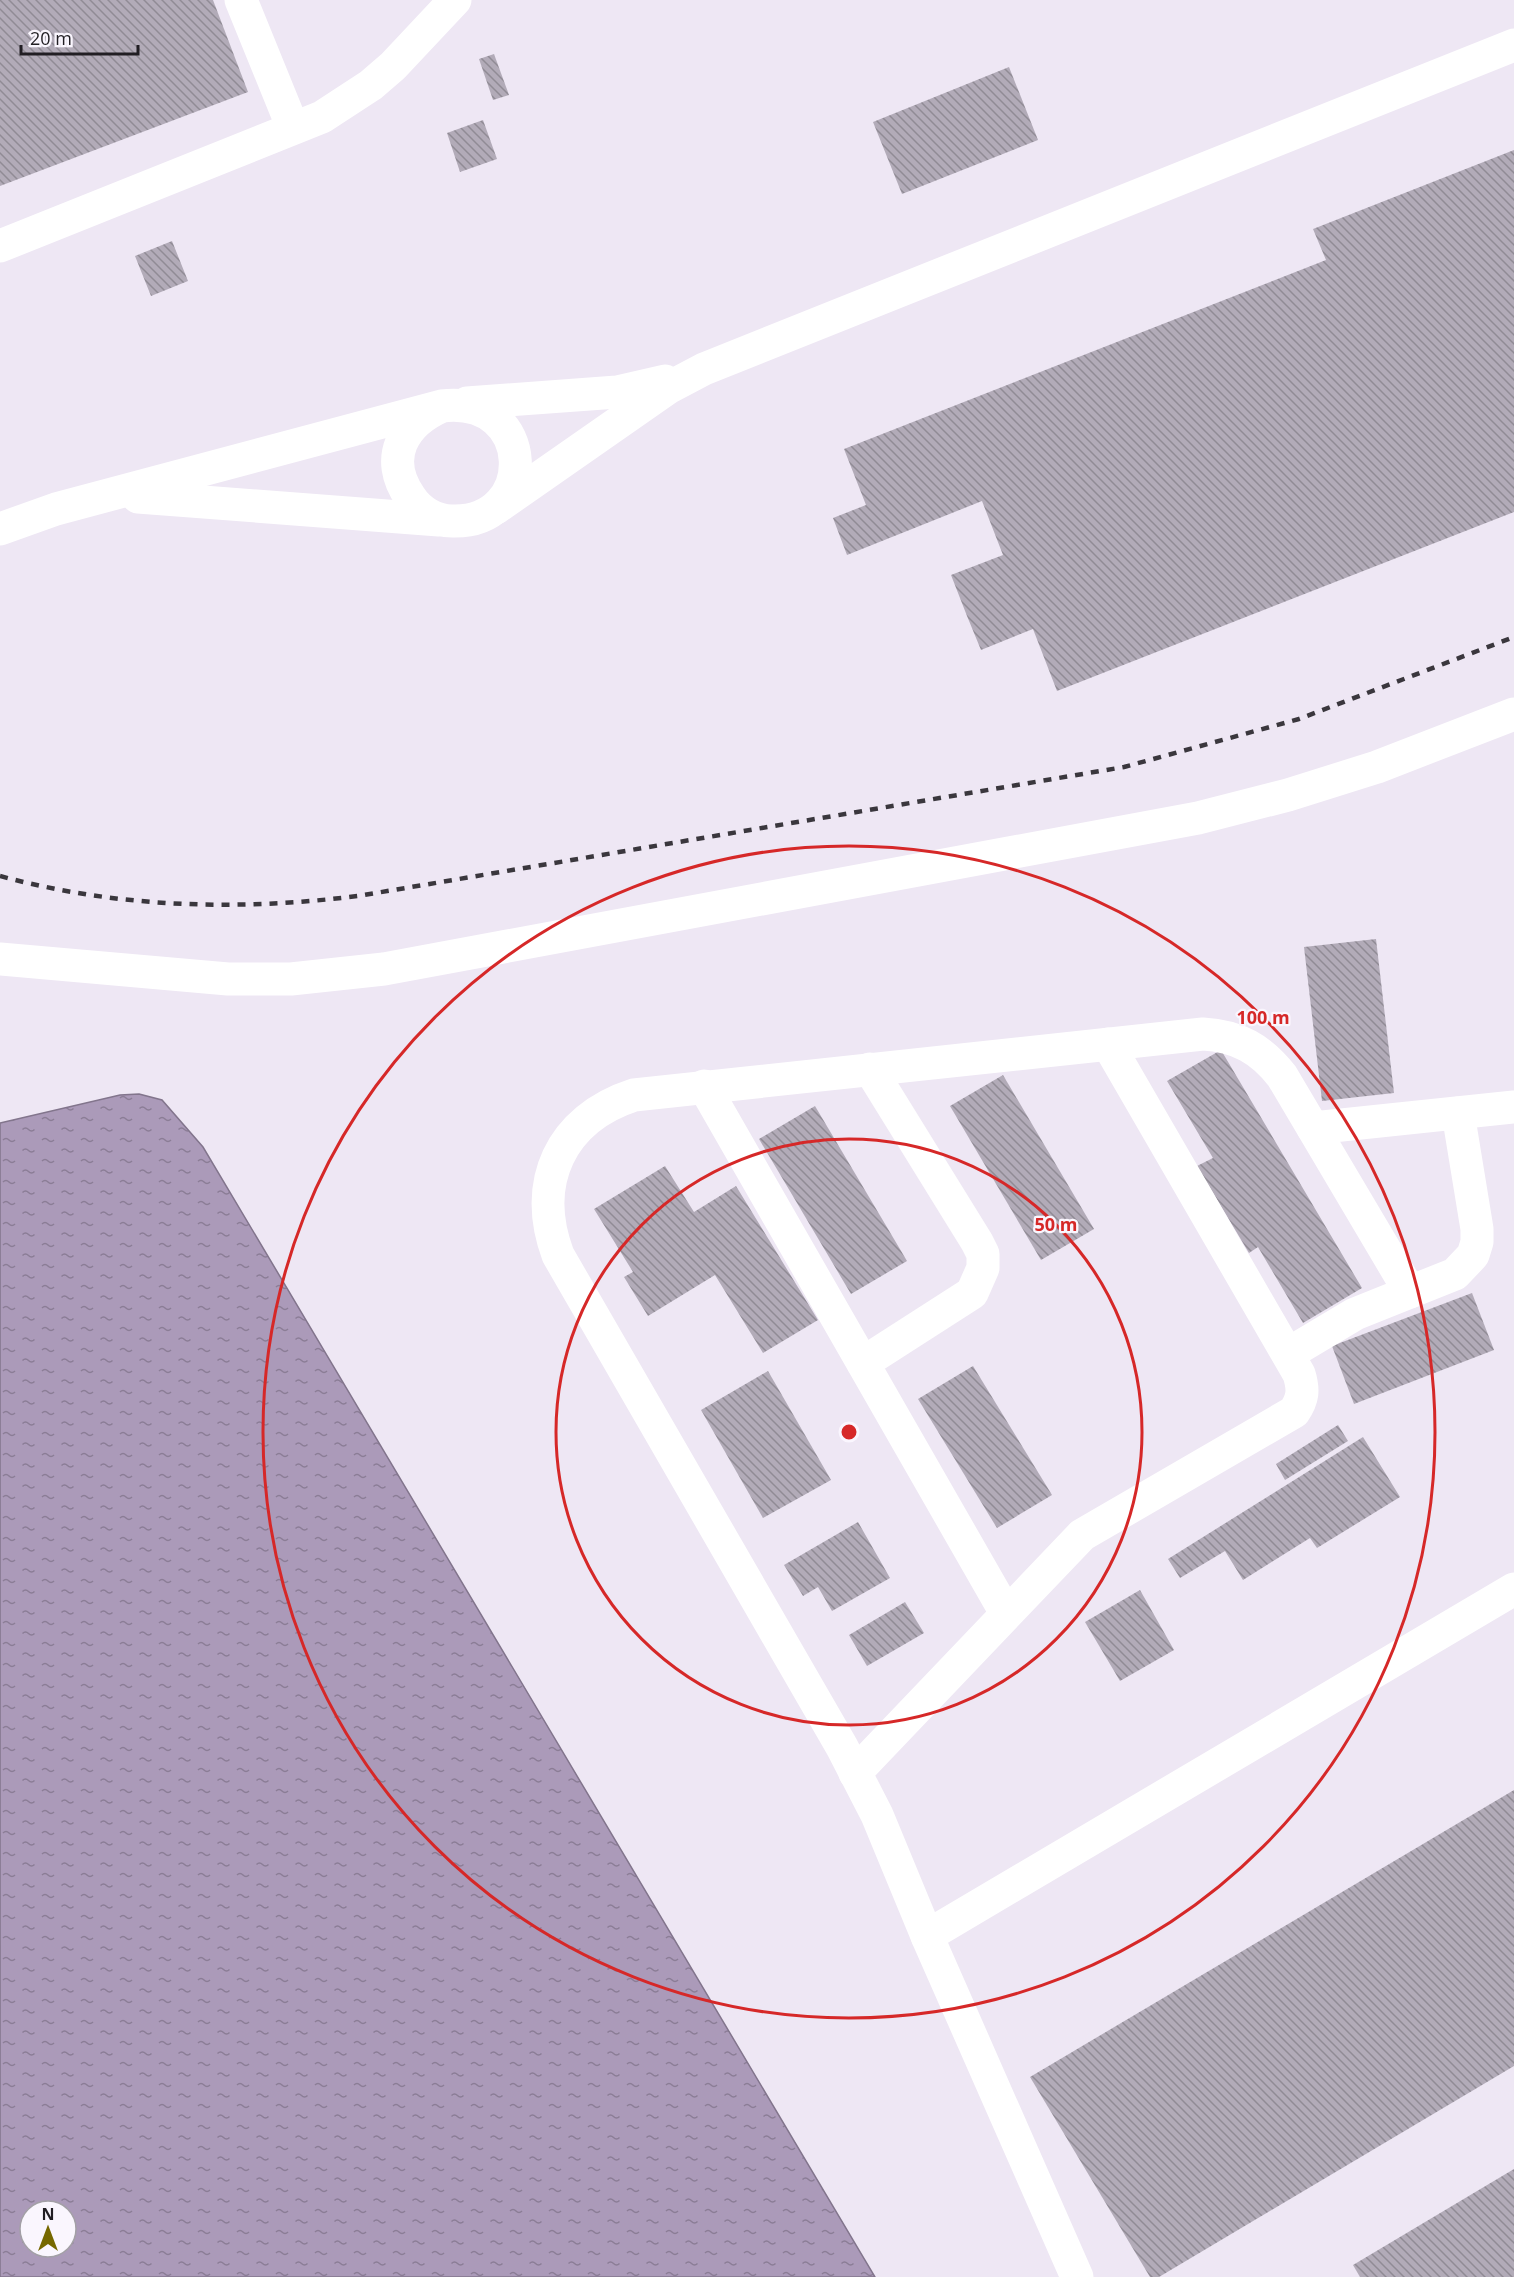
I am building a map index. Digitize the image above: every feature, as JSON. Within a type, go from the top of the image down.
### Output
[{"type":"lane","points":[[241,0],[293,128]]},
{"type":"lane","points":[[0,246],[322,117],[371,85],[414,45],[455,0]]},
{"type":"lane","points":[[56,509],[123,498],[172,498],[446,521],[463,522],[480,517],[668,388],[724,361],[1514,45]]},
{"type":"lane","points":[[0,529],[56,509],[451,405],[633,389],[724,361]]},
{"type":"lane","points":[[446,521],[429,515],[414,504],[398,474],[398,455],[403,439],[412,424],[426,413],[451,405],[493,415],[505,428],[513,444],[516,461],[514,479],[507,494],[496,508]]},
{"type":"lane","points":[[0,959],[228,979],[301,978],[384,969],[1198,819],[1288,795],[1377,767],[1514,714]]},
{"type":"lane","points":[[1077,2277],[927,1936],[890,1843],[855,1773],[564,1266],[550,1234],[548,1189],[553,1167],[563,1146],[576,1128],[594,1113],[623,1098],[704,1086],[1203,1034],[1236,1039],[1269,1060],[1313,1128],[1410,1292]]},
{"type":"lane","points":[[855,1773],[1082,1535],[1294,1412],[1301,1401],[1303,1388],[1299,1374],[1108,1044]]},
{"type":"lane","points":[[863,1363],[972,1293],[983,1268],[982,1254],[977,1242],[870,1069]]},
{"type":"lane","points":[[704,1086],[1006,1613]]},
{"type":"lane","points":[[1313,1128],[1514,1107]]},
{"type":"lane","points":[[1288,1354],[1355,1314],[1455,1274],[1465,1266],[1477,1242],[1458,1113]]},
{"type":"lane","points":[[927,1936],[1514,1589]]},
{"type":"water","points":[[139,1094],[162,1100],[203,1147],[875,2277],[0,2277],[0,1123],[120,1095]]},
{"type":"building","points":[[0,0],[213,0],[248,92],[0,186]]},
{"type":"building","points":[[494,54],[509,95],[493,100],[479,59]]},
{"type":"building","points":[[1009,67],[1038,140],[902,194],[873,122]]},
{"type":"building","points":[[483,120],[497,159],[460,172],[447,133]]},
{"type":"building","points":[[1514,150],[1514,512],[1057,691],[1033,629],[981,650],[967,616],[951,575],[1003,555],[982,501],[847,555],[833,518],[866,505],[844,449],[1326,260],[1313,229]]},
{"type":"building","points":[[172,241],[188,281],[151,296],[135,256]]},
{"type":"building","points":[[1376,939],[1394,1093],[1322,1101],[1304,947]]},
{"type":"building","points":[[1221,1050],[1362,1288],[1303,1323],[1258,1247],[1249,1253],[1197,1166],[1213,1158],[1167,1081]]},
{"type":"building","points":[[1003,1075],[1094,1229],[1041,1260],[950,1106]]},
{"type":"building","points":[[815,1106],[907,1261],[851,1294],[759,1139]]},
{"type":"building","points":[[665,1166],[694,1212],[736,1186],[818,1320],[763,1353],[715,1275],[648,1316],[624,1277],[633,1272],[594,1209]]},
{"type":"building","points":[[1472,1293],[1494,1350],[1354,1404],[1332,1346]]},
{"type":"building","points":[[973,1366],[1052,1495],[997,1528],[918,1399]]},
{"type":"building","points":[[768,1371],[831,1480],[763,1518],[701,1410]]},
{"type":"building","points":[[1338,1425],[1348,1441],[1285,1480],[1276,1464]]},
{"type":"building","points":[[1363,1437],[1400,1497],[1317,1548],[1310,1538],[1243,1580],[1225,1551],[1180,1578],[1168,1559]]},
{"type":"building","points":[[858,1522],[890,1578],[832,1611],[818,1587],[803,1596],[784,1565]]},
{"type":"building","points":[[1140,1590],[1174,1650],[1120,1681],[1085,1622]]},
{"type":"building","points":[[905,1602],[924,1633],[867,1666],[849,1635]]},
{"type":"building","points":[[1514,1790],[1514,2066],[1159,2277],[1150,2277],[1030,2077]]},
{"type":"building","points":[[1514,2169],[1514,2277],[1360,2277],[1353,2265]]},
{"type":"railway","points":[[0,876],[89,895],[178,904],[268,904],[358,896],[1124,767],[1299,719],[1514,637]]}]
